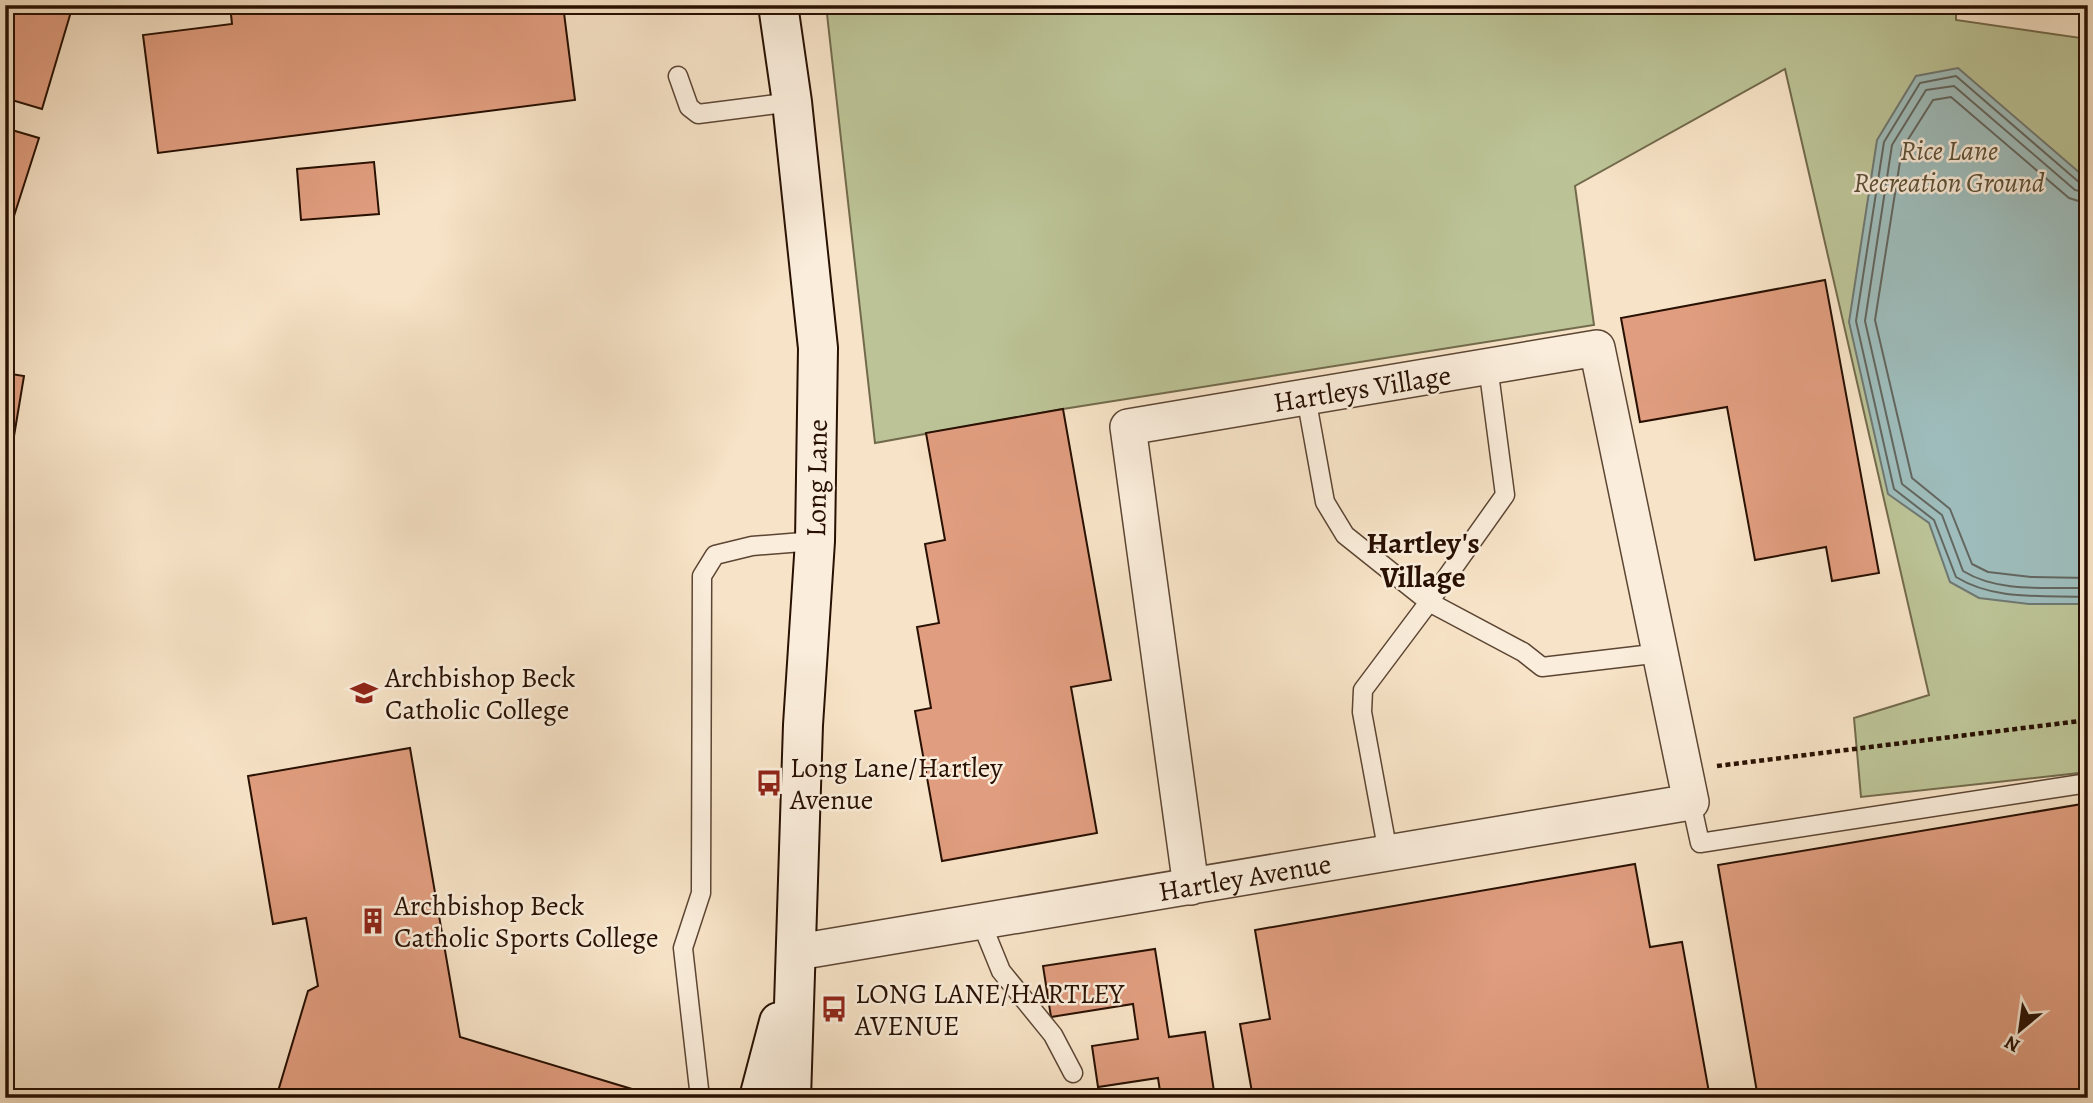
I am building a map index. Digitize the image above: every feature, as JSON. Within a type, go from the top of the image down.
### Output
[{"type":"main road","name":"Long Lane","points":[[778,5],[792,102],[818,348],[815,541],[803,725],[798,952],[791,1098]]},
{"type":"main road","name":"Long Lane","points":[[759,1098],[798,952]]},
{"type":"street","name":"Hartleys Village","points":[[1191,887],[1128,427],[1597,348],[1689,786]]},
{"type":"street","name":"Hartley Avenue","points":[[798,952],[1388,853],[1689,786]]},
{"type":"lane","points":[[678,76],[689,107],[698,114],[792,102]]},
{"type":"lane","points":[[1388,853],[1363,712],[1363,690],[1505,495],[1488,366]]},
{"type":"lane","points":[[1306,397],[1325,502],[1345,535],[1429,602],[1523,652],[1542,667],[1661,653]]},
{"type":"lane","points":[[701,1098],[683,948],[701,893],[702,576],[715,555],[752,546],[815,541]]},
{"type":"lane","points":[[1689,786],[1700,843],[2088,783]]},
{"type":"lane","points":[[981,922],[1001,971],[1054,1035],[1073,1073]]},
{"type":"path","points":[[1689,786],[2088,720]]},
{"type":"green space","name":"Rice Lane Recreation Ground","points":[[826,5],[1956,5],[1956,20],[2088,39],[2088,772],[1861,797],[1854,718],[1929,695],[1785,69],[1575,186],[1594,325],[1063,409],[875,443]]},
{"type":"water","points":[[1958,68],[2088,180],[2088,604],[2029,604],[1979,598],[1950,582],[1929,523],[1888,494],[1849,322],[1877,140],[1916,76]]},
{"type":"building","points":[[5,5],[73,5],[42,109],[5,98]]},
{"type":"building","points":[[230,5],[563,5],[575,100],[158,153],[143,35],[232,24]]},
{"type":"building","points":[[5,128],[39,138],[5,244]]},
{"type":"building","points":[[374,162],[379,214],[301,220],[297,169]]},
{"type":"building","points":[[1825,280],[1879,573],[1832,581],[1826,547],[1755,560],[1727,407],[1640,422],[1621,318]]},
{"type":"building","points":[[5,373],[24,376],[5,490]]},
{"type":"building","points":[[1063,409],[1111,680],[1071,687],[1097,833],[942,861],[915,711],[931,708],[917,627],[939,623],[925,544],[945,540],[926,433]]},
{"type":"building","name":"Archbishop Beck Catholic Sports College","points":[[410,748],[460,1037],[645,1093],[643,1098],[276,1098],[308,991],[318,986],[306,918],[273,924],[248,776]]},
{"type":"building","points":[[2088,803],[2088,1098],[1758,1098],[1718,865]]},
{"type":"building","points":[[1635,864],[1650,947],[1682,942],[1710,1098],[1253,1098],[1240,1024],[1270,1019],[1255,930]]},
{"type":"building","points":[[1155,949],[1169,1037],[1205,1032],[1215,1098],[1161,1098],[1158,1078],[1098,1087],[1092,1046],[1138,1039],[1133,1004],[1051,1017],[1043,966]]},
{"type":"place","name":"Archbishop Beck Catholic College","points":[[364,693]]},
{"type":"place","name":"Long Lane/Hartley Avenue","points":[[769,783]]},
{"type":"place","name":"Archbishop Beck Catholic Sports College","points":[[373,921]]},
{"type":"place","name":"LONG LANE/HARTLEY AVENUE","points":[[834,1009]]},
{"type":"district","name":"Hartley's Village","points":[[1423,560]]}]
